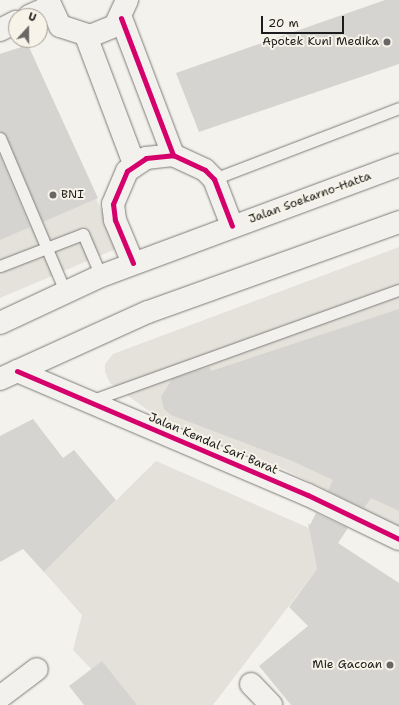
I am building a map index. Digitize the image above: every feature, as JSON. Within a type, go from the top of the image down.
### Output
[{"type":"street","points":[[48,3],[60,26],[86,36],[107,31],[124,9]]},
{"type":"street","points":[[124,9],[173,156]]},
{"type":"street","points":[[86,36],[134,164]]},
{"type":"street","points":[[133,263],[115,220],[113,204],[120,182],[134,164],[146,158],[173,156],[197,164],[214,179],[232,226]]},
{"type":"street","name":"Jalan Soekarno-Hatta","points":[[0,323],[65,291],[133,263],[399,165]]},
{"type":"street","points":[[9,375],[148,312],[399,222]]},
{"type":"street","name":"Jalan Kendal Sari Barat","points":[[9,375],[88,402],[308,495],[399,539]]},
{"type":"street","points":[[0,697],[37,669]]},
{"type":"street","points":[[251,684],[271,705]]},
{"type":"lane","points":[[214,179],[399,108]]},
{"type":"lane","points":[[0,138],[65,291]]},
{"type":"lane","points":[[0,266],[83,234],[101,276]]},
{"type":"lane","points":[[88,402],[399,290]]},
{"type":"shaded area","points":[[19,48],[29,48],[118,248],[0,298],[0,54]]},
{"type":"shaded area","points":[[399,247],[399,527],[286,470],[156,416],[110,383],[105,372],[105,364],[113,354]]},
{"type":"shaded area","points":[[156,461],[309,528],[317,569],[213,705],[126,705],[73,650],[82,615],[44,572]]},
{"type":"building","points":[[385,0],[399,0],[399,64],[199,132],[176,73]]},
{"type":"building","points":[[19,48],[29,48],[98,198],[43,222],[6,135],[0,131],[0,54]]},
{"type":"building","points":[[0,156],[30,227],[0,240]]},
{"type":"building","points":[[399,309],[399,511],[371,498],[364,508],[328,491],[333,480],[290,460],[171,415],[164,409],[161,397],[172,379],[209,367],[211,371]]},
{"type":"building","points":[[33,419],[63,458],[74,450],[116,500],[44,572],[23,549],[0,562],[0,436]]},
{"type":"building","points":[[316,513],[348,528],[338,543],[399,583],[399,705],[291,705],[259,666],[308,626],[289,607],[317,569],[308,523],[310,525]]},
{"type":"building","points":[[102,661],[137,705],[84,705],[69,686]]},
{"type":"cycle path","points":[[121,18],[173,155]]},
{"type":"cycle path","points":[[133,263],[115,220],[113,204],[127,171],[146,158],[173,155],[205,170],[214,179],[232,226]]},
{"type":"cycle path","points":[[17,371],[308,495],[399,539]]},
{"type":"place","name":"Apotek Kuni Medika","points":[[387,42]]},
{"type":"place","name":"BNI","points":[[53,195]]},
{"type":"place","name":"Mie Gacoan","points":[[390,665]]}]
